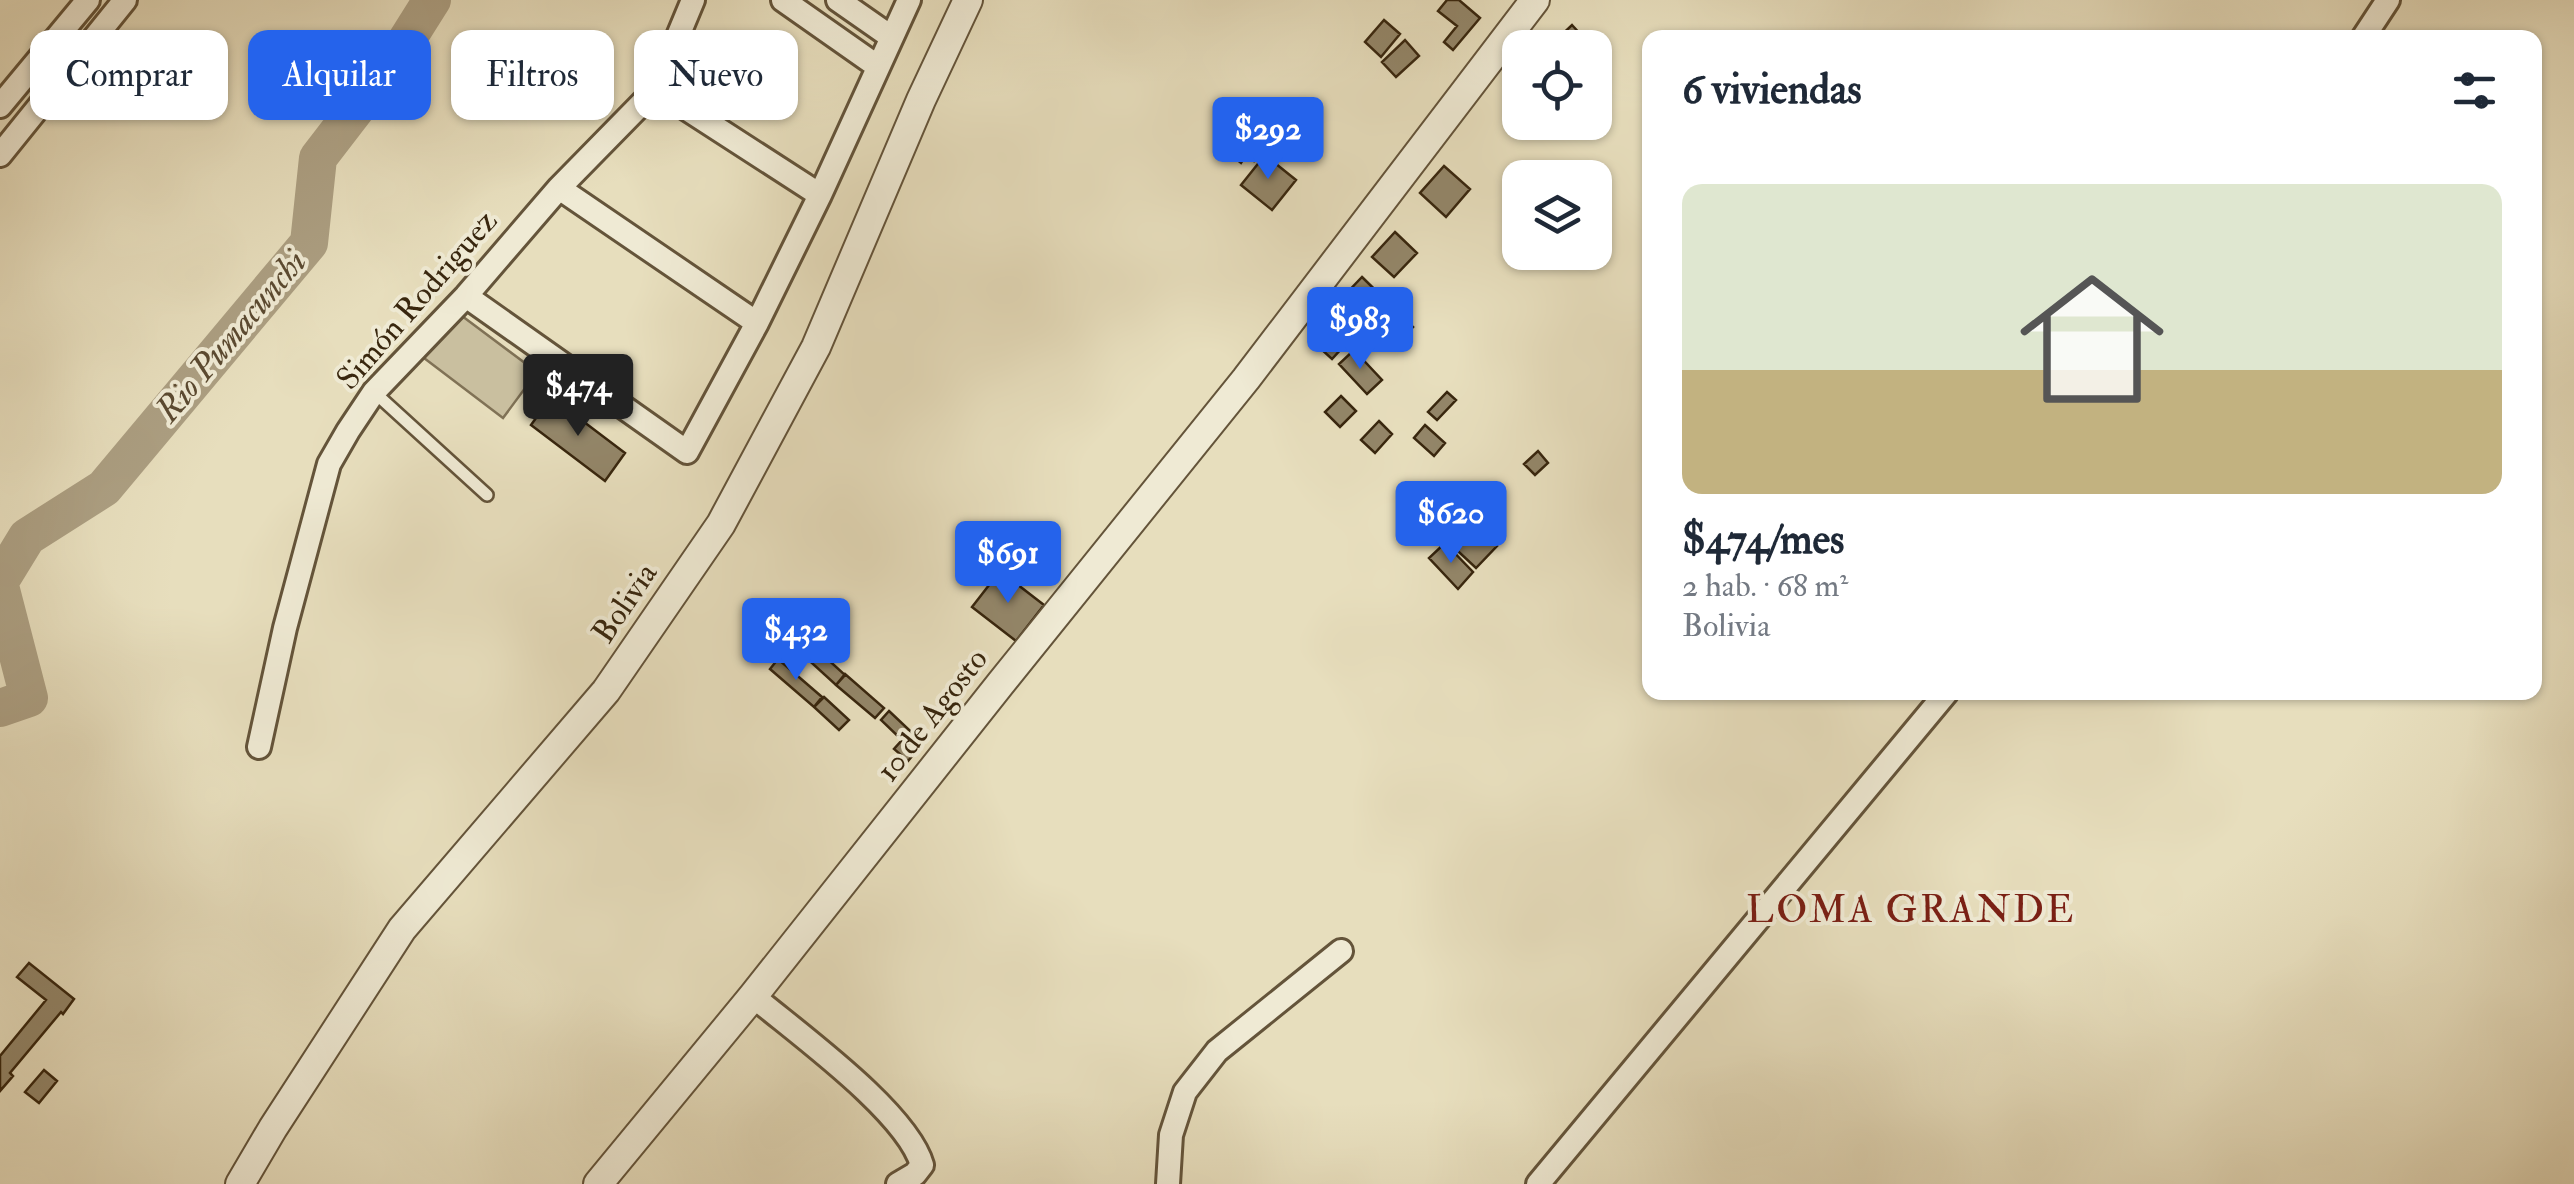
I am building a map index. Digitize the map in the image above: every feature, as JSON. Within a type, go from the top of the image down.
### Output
[{"type":"street","points":[[0,106],[88,0]]},
{"type":"street","points":[[0,155],[125,0]]},
{"type":"street","name":"Simón Rodriguez","points":[[680,30],[692,0]]},
{"type":"street","points":[[785,0],[877,66]]},
{"type":"street","points":[[838,0],[892,38]]},
{"type":"street","points":[[466,296],[687,452],[820,195],[909,0]]},
{"type":"street","name":"Bolivia","points":[[240,1184],[402,928],[606,692],[721,524],[816,347],[968,0]]},
{"type":"street","name":"10 de Agosto","points":[[598,1184],[1246,379],[1535,0]]},
{"type":"street","points":[[2368,30],[2388,0]]},
{"type":"street","name":"Simón Rodriguez","points":[[259,747],[284,628],[330,464],[348,431],[374,392],[634,111]]},
{"type":"street","points":[[704,120],[820,195]]},
{"type":"street","points":[[559,188],[757,323]]},
{"type":"street","points":[[1538,1184],[1940,700]]},
{"type":"street","points":[[1168,1184],[1171,1135],[1185,1092],[1218,1051],[1342,951]]},
{"type":"street","points":[[753,996],[871,1095],[911,1141],[922,1165],[898,1184]]},
{"type":"lane","points":[[374,392],[487,495]]},
{"type":"shaded area","points":[[458,313],[537,372],[503,418],[424,358]]},
{"type":"building","points":[[1447,0],[1459,0],[1480,18],[1453,50],[1444,42],[1457,26],[1438,11]]},
{"type":"building","points":[[1384,20],[1400,34],[1381,57],[1365,42]]},
{"type":"building","points":[[1405,40],[1419,56],[1396,77],[1382,62]]},
{"type":"building","points":[[1243,135],[1263,150],[1254,161],[1246,155],[1241,163],[1230,154]]},
{"type":"building","points":[[1265,155],[1296,180],[1272,210],[1241,185]]},
{"type":"building","points":[[1444,166],[1470,189],[1446,217],[1420,193]]},
{"type":"building","points":[[1395,232],[1417,253],[1394,277],[1372,257]]},
{"type":"building","points":[[1362,277],[1413,327],[1393,348],[1342,298]]},
{"type":"building","points":[[1330,315],[1353,336],[1332,359],[1310,339]]},
{"type":"building","points":[[1354,350],[1382,380],[1367,394],[1339,364]]},
{"type":"building","points":[[1447,392],[1456,400],[1437,420],[1428,412]]},
{"type":"building","points":[[1341,396],[1356,411],[1340,427],[1325,412]]},
{"type":"building","points":[[551,397],[625,453],[605,481],[531,425]]},
{"type":"building","points":[[1379,421],[1392,434],[1375,453],[1361,440]]},
{"type":"building","points":[[1425,425],[1445,443],[1434,456],[1414,438]]},
{"type":"building","points":[[1538,451],[1548,463],[1535,475],[1524,464]]},
{"type":"building","points":[[1467,517],[1497,546],[1476,568],[1446,540]]},
{"type":"building","points":[[1445,543],[1473,572],[1458,589],[1429,558]]},
{"type":"building","points":[[1000,571],[1044,605],[1016,641],[972,607]]},
{"type":"building","points":[[811,644],[845,675],[836,685],[802,654]]},
{"type":"building","points":[[778,659],[822,697],[814,707],[770,669]]},
{"type":"building","points":[[845,674],[884,708],[875,718],[836,685]]},
{"type":"building","points":[[824,697],[849,720],[839,730],[814,707]]},
{"type":"building","points":[[889,711],[923,743],[908,761],[894,749],[902,740],[881,720]]},
{"type":"building","points":[[29,963],[74,999],[10,1073],[13,1076],[0,1091],[0,1056],[46,1000],[17,977]]},
{"type":"building","points":[[44,1070],[57,1081],[39,1103],[25,1092]]},
{"type":"waterway","name":"Rio Pumacunchi","points":[[0,581],[27,537],[104,488],[309,243],[318,158],[398,54],[432,0]]},
{"type":"waterway","name":"Rio Pumacunchi","points":[[0,586],[29,698],[0,708]]},
{"type":"district","name":"LOMA GRANDE","points":[[1911,910]]}]
